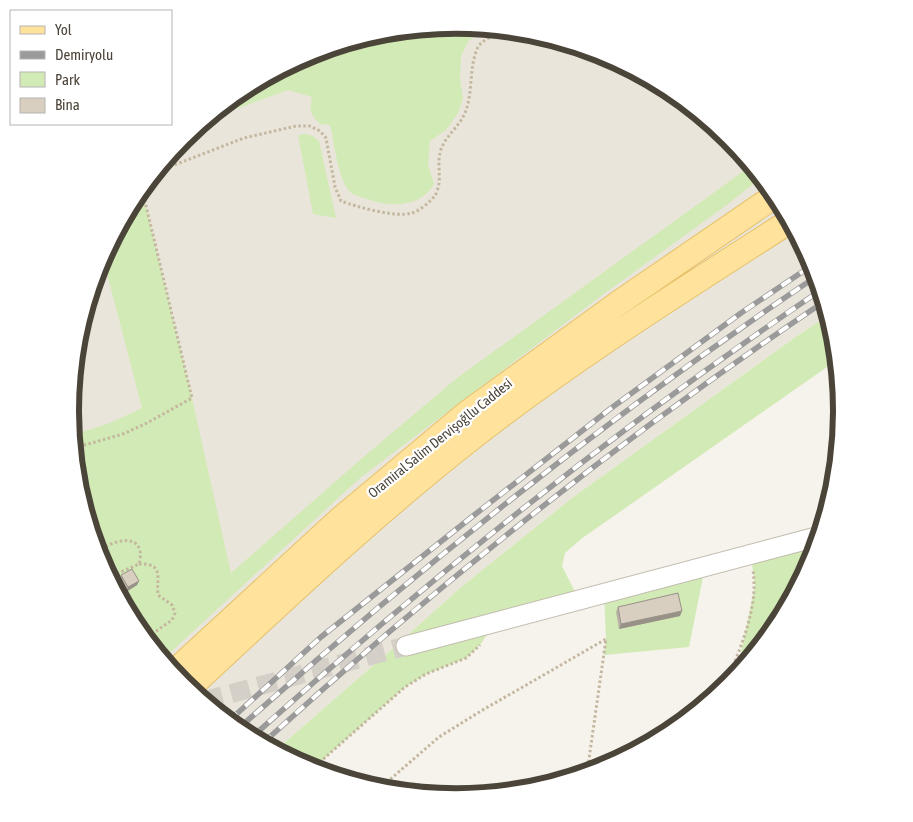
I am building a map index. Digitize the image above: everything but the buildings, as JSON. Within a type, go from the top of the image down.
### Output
[{"type":"main road","name":"Oramiral Salim Dervişoğllu Caddesi","points":[[180,667],[340,520],[467,413],[620,302],[769,200]]},
{"type":"main road","name":"Oramiral Salim Dervişoğllu Caddesi","points":[[195,683],[384,510],[474,436],[593,348],[784,225]]},
{"type":"lane","points":[[406,646],[812,538]]},
{"type":"path","points":[[169,167],[244,138],[296,126],[310,126],[320,131],[326,138],[335,187],[341,201],[356,206],[400,214],[413,213],[426,205],[436,194],[440,184],[439,154],[444,142],[455,130],[465,114],[479,46],[494,36]]},
{"type":"path","points":[[81,446],[139,427],[192,398],[144,199]]},
{"type":"path","points":[[105,546],[116,541],[125,541],[138,546],[140,551],[139,564]]},
{"type":"path","points":[[731,669],[744,635],[755,586],[751,555]]},
{"type":"path","points":[[116,573],[139,564],[149,564],[157,570],[159,575],[158,595],[172,605],[175,613],[172,620],[152,634]]},
{"type":"path","points":[[319,763],[406,687],[426,674],[466,658],[481,644],[494,623]]},
{"type":"path","points":[[388,782],[440,737],[481,711],[606,639],[588,764]]},
{"type":"shaded area","points":[[456,34],[506,37],[530,41],[601,62],[645,84],[686,112],[723,144],[756,181],[783,222],[805,267],[823,319],[572,498],[460,588],[282,745],[247,725],[208,695],[190,678],[157,641],[143,621],[118,578],[99,532],[86,485],[80,436],[80,386],[86,337],[99,290],[108,267],[118,244],[143,201],[157,181],[190,144],[208,127],[247,97],[312,62],[383,41],[407,37]]},
{"type":"green space","points":[[456,34],[480,35],[469,40],[461,56],[460,79],[463,99],[458,113],[446,130],[430,141],[428,164],[434,184],[428,192],[412,202],[402,204],[383,203],[350,192],[339,169],[330,125],[320,124],[314,118],[311,112],[312,97],[288,90],[226,113],[268,84],[312,62],[335,54],[383,41],[407,37]]},
{"type":"green space","points":[[306,134],[313,136],[319,141],[336,218],[313,214],[298,135]]},
{"type":"green space","points":[[746,169],[756,181],[360,478],[168,654],[157,641],[130,600],[108,555],[99,532],[86,485],[80,436],[80,433],[110,423],[142,408],[106,271],[118,244],[144,199],[189,385],[231,573],[457,378]]},
{"type":"green space","points":[[823,319],[831,364],[581,539],[565,553],[562,566],[579,600],[494,623],[481,644],[466,658],[426,674],[405,687],[319,763],[282,745],[460,588],[572,498]]},
{"type":"green space","points":[[812,538],[795,578],[783,600],[756,641],[739,661],[755,586],[751,555]]},
{"type":"green space","points":[[705,567],[689,647],[604,655],[606,639],[604,594]]},
{"type":"tunnel","points":[[213,699],[406,646]]},
{"type":"railway","points":[[235,716],[321,637],[473,516],[610,409],[741,313],[806,269]]},
{"type":"railway","points":[[245,723],[377,609],[520,492],[667,381],[810,281]]},
{"type":"railway","points":[[258,732],[458,560],[529,504],[673,394],[815,294]]},
{"type":"railway","points":[[268,738],[397,625],[536,512],[678,404],[819,305]]}]
